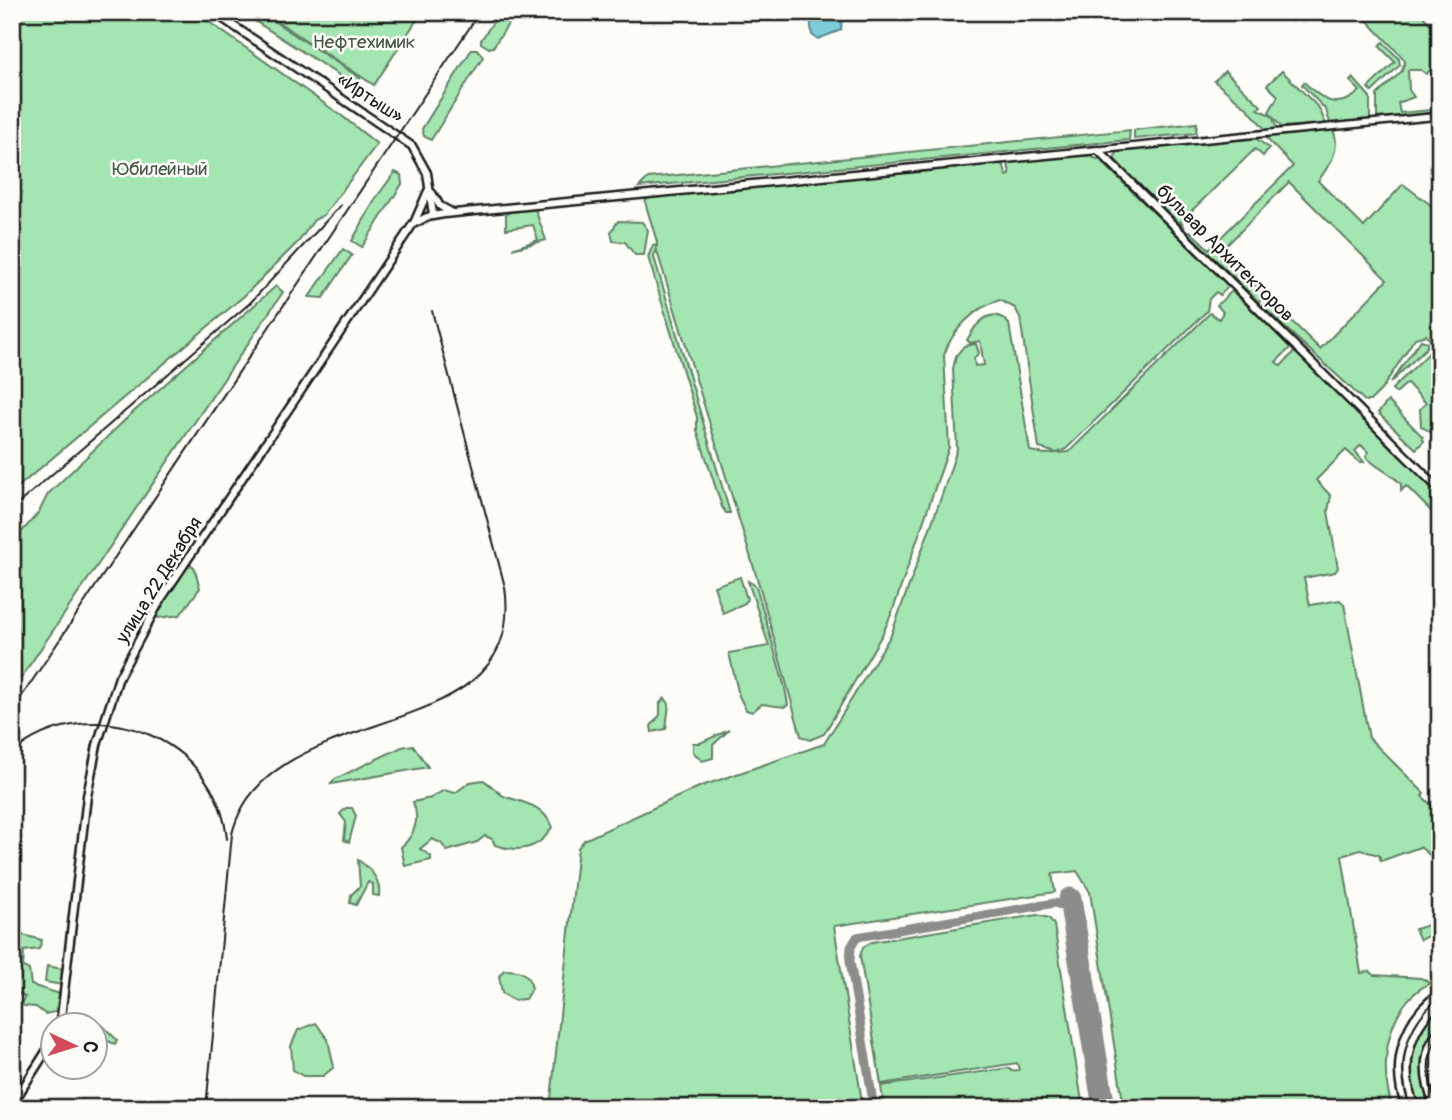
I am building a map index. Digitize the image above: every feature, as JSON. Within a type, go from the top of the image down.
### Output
[{"type":"main road","name":"«Иртыш»","points":[[213,12],[407,142],[420,155],[429,185],[433,215]]},
{"type":"main road","points":[[413,224],[433,215],[1440,116]]},
{"type":"main road","name":"бульвар Архитекторов","points":[[1098,150],[1440,488]]},
{"type":"main road","points":[[429,185],[440,206],[456,213]]},
{"type":"main road","name":"улица 22 Декабря","points":[[62,1012],[90,777],[99,738],[119,677],[161,599],[413,224],[429,185]]},
{"type":"main road","points":[[1406,1108],[1400,1086],[1405,1036],[1413,1020],[1440,993]]},
{"type":"main road","points":[[1415,1108],[1403,1064],[1418,1028],[1440,1002]]},
{"type":"main road","points":[[1435,1108],[1425,1084],[1425,1059],[1440,1029]]},
{"type":"main road","points":[[12,1105],[38,1064]]},
{"type":"green space","name":"Юбилейный","points":[[12,12],[195,12],[342,116],[377,144],[324,215],[314,220],[299,241],[244,296],[12,492]]},
{"type":"green space","points":[[241,12],[260,12],[360,78],[359,85],[351,83]]},
{"type":"green space","name":"Нефтехимик","points":[[263,12],[422,12],[374,85]]},
{"type":"green space","points":[[500,12],[516,12],[493,47],[489,48],[481,43],[481,40]]},
{"type":"green space","points":[[1359,12],[1419,12],[1435,29],[1440,27],[1440,33],[1434,39],[1440,42],[1440,61],[1426,74],[1421,70],[1408,70],[1409,90],[1414,97],[1398,103],[1400,113],[1440,109],[1440,113],[1377,118],[1377,95],[1402,71],[1405,60]]},
{"type":"green space","points":[[1383,42],[1399,59],[1400,65],[1372,92],[1368,88],[1395,62],[1379,46]]},
{"type":"green space","points":[[472,49],[477,49],[483,57],[431,140],[424,136],[422,129]]},
{"type":"green space","points":[[1225,71],[1261,106],[1258,109],[1272,116],[1277,129],[1265,129],[1248,109],[1214,81]]},
{"type":"green space","points":[[1282,71],[1319,108],[1326,124],[1281,127],[1269,112],[1278,96],[1267,85]]},
{"type":"green space","points":[[1353,78],[1370,97],[1370,120],[1330,123],[1326,110],[1302,85],[1304,82],[1317,94],[1337,102],[1344,101],[1360,91],[1350,81]]},
{"type":"green space","points":[[1197,123],[1196,133],[1134,139],[1134,130]]},
{"type":"green space","points":[[1130,130],[1129,140],[639,187],[648,178]]},
{"type":"green space","points":[[1333,130],[1335,151],[1318,181],[1364,227],[1403,184],[1440,212],[1440,425],[1432,433],[1421,426],[1420,409],[1426,403],[1407,383],[1396,393],[1392,389],[1428,354],[1433,343],[1426,335],[1415,338],[1381,390],[1370,401],[1365,401],[1263,306],[1269,299],[1320,349],[1387,280],[1289,182],[1221,251],[1265,295],[1259,302],[1188,233],[1190,231],[1209,249],[1293,166],[1265,137]]},
{"type":"green space","points":[[1254,137],[1269,148],[1263,156],[1255,149],[1181,221],[1185,228],[1135,182],[1114,158],[1119,150]]},
{"type":"green space","points":[[1086,155],[1100,160],[1229,286],[1220,295],[1216,292],[1209,299],[1207,311],[1066,449],[1057,453],[1039,448],[1020,317],[1015,308],[1000,300],[991,303],[973,314],[959,328],[944,355],[949,447],[893,610],[883,633],[824,734],[810,740],[801,736],[760,588],[656,248],[654,257],[730,513],[726,513],[722,507],[697,430],[697,417],[648,257],[657,242],[645,202],[648,198],[999,163],[1004,166],[1006,176],[1010,175],[1008,163],[1013,161]]},
{"type":"green space","points":[[395,172],[401,175],[402,184],[362,247],[352,241],[376,198]]},
{"type":"green space","points":[[535,209],[546,240],[512,249],[538,240],[533,225],[506,229],[506,215],[510,212]]},
{"type":"green space","points":[[618,221],[642,222],[648,230],[644,255],[635,255],[625,242],[613,241],[611,232]]},
{"type":"green space","points":[[343,249],[352,255],[323,298],[309,297]]},
{"type":"green space","points":[[276,286],[283,292],[12,691],[12,543],[39,512],[48,494],[129,416]]},
{"type":"green space","points":[[1232,291],[1291,347],[1276,362],[1281,366],[1294,352],[1299,354],[1440,494],[1440,504],[1432,512],[1406,486],[1401,491],[1401,484],[1366,457],[1368,452],[1361,445],[1355,451],[1364,462],[1359,462],[1346,450],[1316,480],[1331,496],[1328,511],[1338,568],[1335,572],[1304,578],[1310,605],[1340,600],[1344,604],[1369,738],[1424,793],[1422,796],[1440,814],[1439,863],[1420,847],[1381,861],[1379,855],[1360,850],[1342,856],[1361,973],[1370,971],[1374,975],[1421,978],[1430,983],[1404,1005],[1389,1038],[1386,1074],[1393,1108],[1124,1108],[1090,892],[1077,871],[1052,874],[1055,892],[834,926],[863,1108],[550,1108],[578,848],[584,840],[699,787],[824,744],[891,635],[957,449],[953,369],[956,356],[964,346],[976,344],[979,353],[974,358],[975,366],[984,365],[980,341],[970,343],[967,340],[980,322],[985,318],[997,316],[1009,324],[1030,451],[1045,454],[1069,452],[1210,313],[1219,319],[1223,312],[1217,305]]},
{"type":"green space","points":[[1421,340],[1427,342],[1427,347],[1390,383]]},
{"type":"green space","points":[[1388,401],[1422,436],[1424,441],[1416,449],[1378,413]]},
{"type":"green space","points":[[188,564],[194,567],[200,588],[180,615],[158,618],[156,614]]},
{"type":"green space","points":[[740,577],[747,599],[745,603],[723,613],[714,586]]},
{"type":"green space","points":[[748,581],[756,586],[788,705],[784,707],[762,704],[752,712],[746,710],[739,696],[729,653],[769,646]]},
{"type":"green space","points":[[665,698],[669,704],[666,729],[652,732],[651,726],[660,715],[660,703]]},
{"type":"green space","points":[[729,730],[713,745],[713,758],[702,761],[693,752],[693,743],[700,743]]},
{"type":"green space","points":[[413,745],[428,767],[331,784],[335,779],[402,747]]},
{"type":"green space","points":[[483,780],[503,796],[527,804],[544,814],[552,827],[547,835],[535,845],[520,849],[495,845],[492,839],[485,836],[477,842],[447,851],[441,843],[432,839],[420,849],[431,856],[431,860],[405,866],[401,847],[415,826],[413,802],[431,798],[444,790],[455,793],[470,782]]},
{"type":"green space","points":[[346,808],[352,808],[356,816],[349,842],[344,840],[346,822],[340,814]]},
{"type":"green space","points":[[358,860],[374,875],[379,896],[373,895],[373,884],[368,882],[356,905],[350,903],[351,895],[360,886]]},
{"type":"green space","points":[[1037,915],[1049,918],[1054,925],[1083,1108],[884,1108],[881,1086],[1009,1068],[1011,1071],[1019,1070],[1017,1063],[881,1084],[860,956],[863,947],[872,942]]},
{"type":"green space","points":[[1440,921],[1440,930],[1420,940],[1415,929]]},
{"type":"green space","points":[[12,926],[23,935],[42,940],[39,949],[24,951],[23,967],[29,970],[31,985],[60,994],[55,1012],[42,1012],[36,1007],[24,1006],[21,1003],[25,997],[12,990]]},
{"type":"green space","points":[[47,966],[63,969],[62,985],[45,982]]},
{"type":"green space","points":[[504,970],[519,971],[526,975],[532,988],[525,999],[513,1000],[502,993],[499,976]]},
{"type":"green space","points":[[1440,1006],[1440,1025],[1427,1044],[1422,1065],[1424,1086],[1432,1108],[1418,1108],[1411,1080],[1412,1054],[1422,1029]]},
{"type":"green space","points":[[316,1023],[328,1040],[334,1067],[323,1076],[303,1076],[293,1070],[291,1046],[298,1030]]},
{"type":"green space","points":[[108,1031],[117,1040],[115,1044],[108,1041]]},
{"type":"water","points":[[814,12],[836,13],[842,18],[841,30],[818,39],[812,35],[810,16]]},
{"type":"taxiway","points":[[874,1108],[850,961],[851,947],[857,937],[1055,903],[1066,907],[1073,917]]},
{"type":"runway","points":[[1070,899],[1104,1108]]},
{"type":"railway","points":[[12,711],[480,12]]},
{"type":"railway","points":[[12,509],[250,303],[341,205]]},
{"type":"railway","points":[[206,1108],[232,834],[254,790],[292,760],[340,738],[438,702],[477,676],[502,640],[505,587],[432,311]]},
{"type":"railway","points":[[12,753],[44,734],[78,724],[112,724],[145,733],[175,750],[200,773],[218,803],[227,839]]}]
